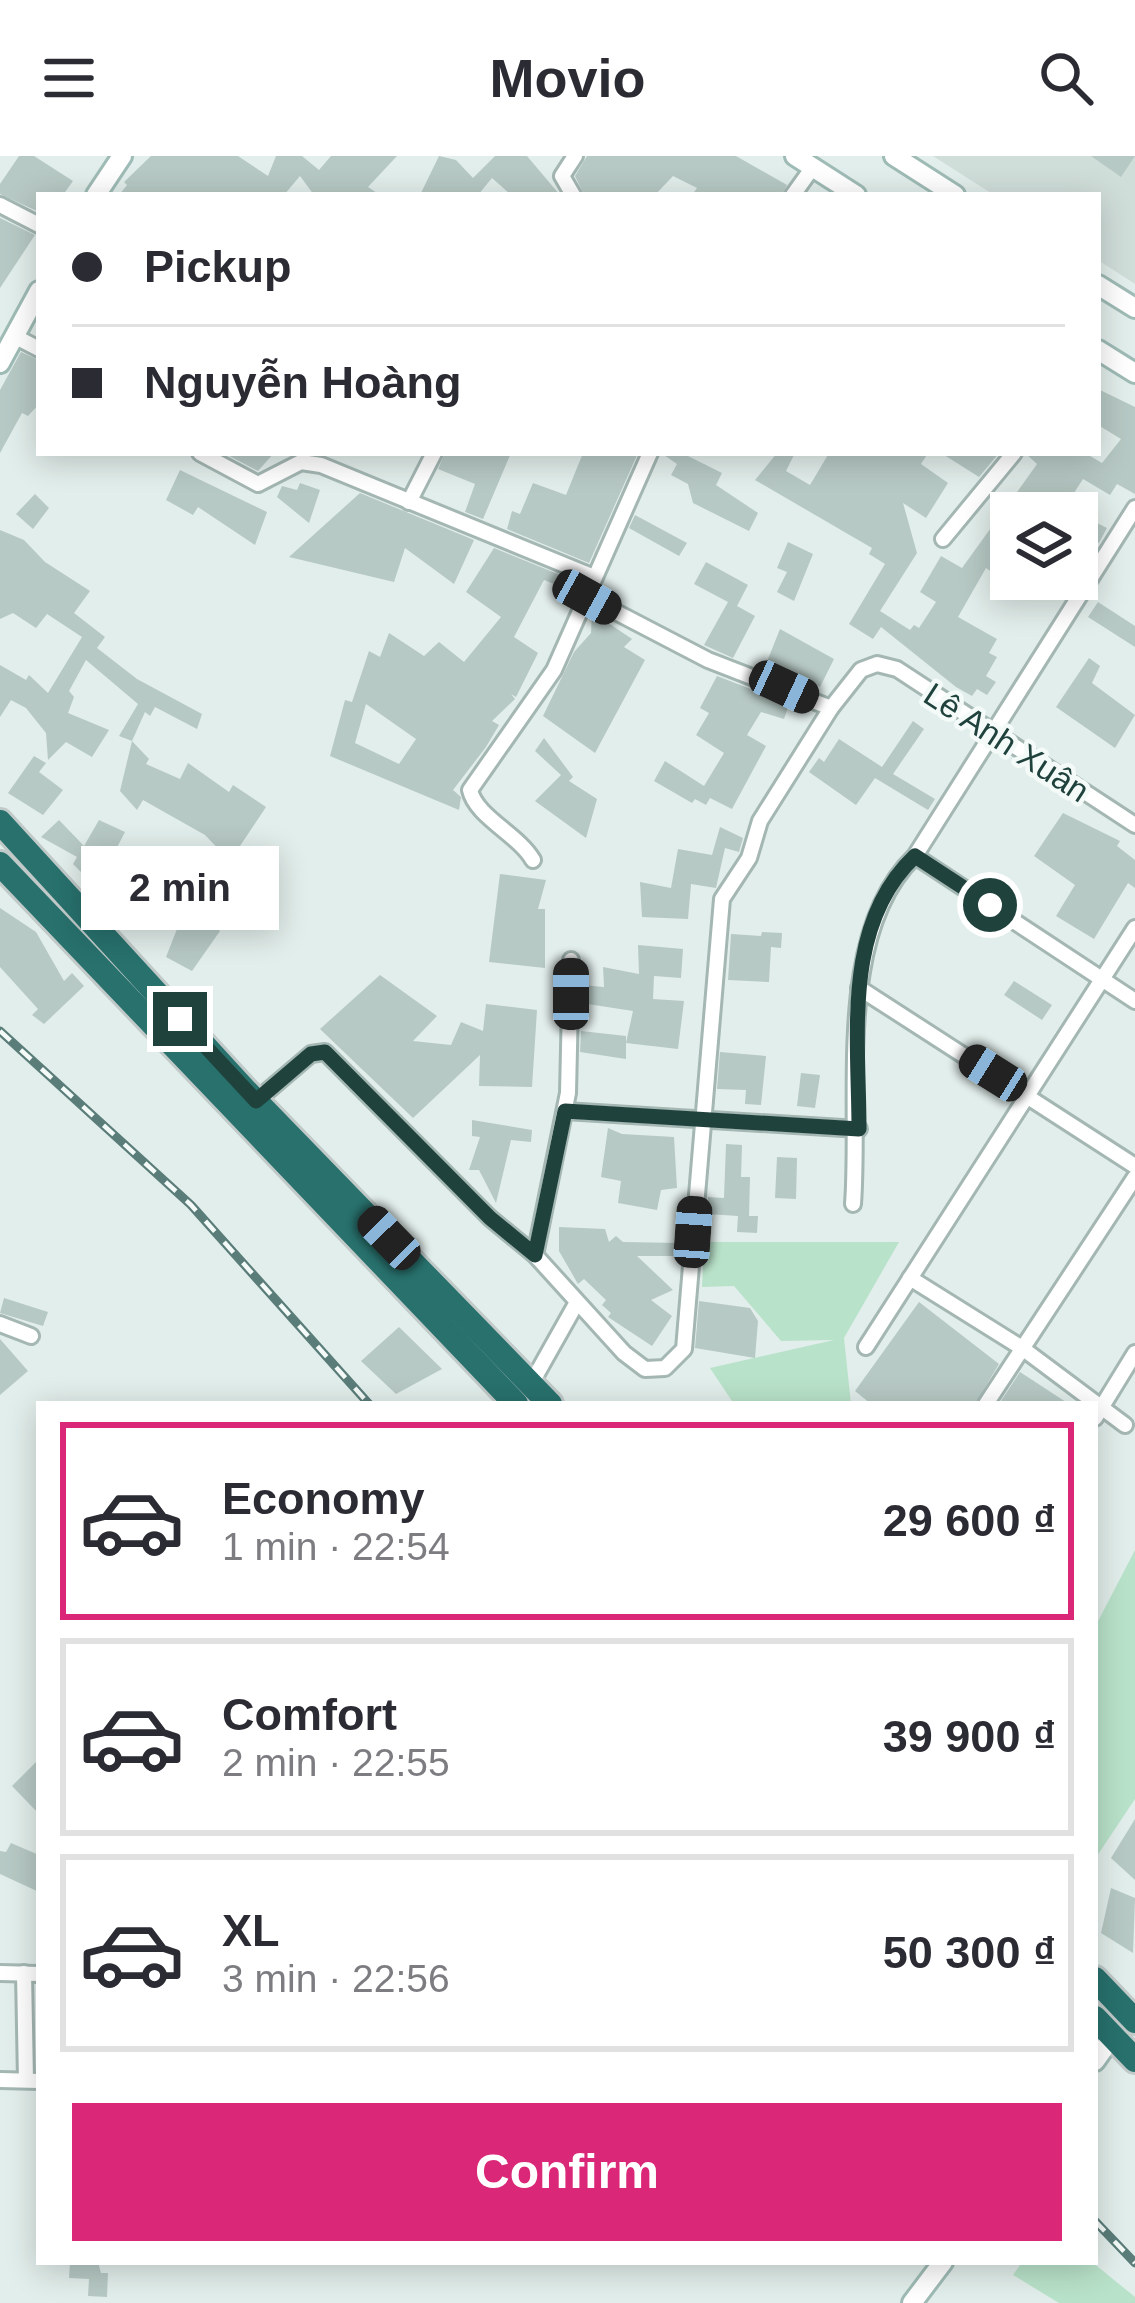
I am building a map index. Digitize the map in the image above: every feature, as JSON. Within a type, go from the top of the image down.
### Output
[{"type":"highway","points":[[0,822],[524,1394]]},
{"type":"highway","points":[[0,864],[524,1394]]},
{"type":"highway","points":[[1098,1982],[1135,2021]]},
{"type":"highway","points":[[1104,2027],[1135,2060]]},
{"type":"main road","points":[[98,192],[122,156]]},
{"type":"main road","points":[[794,156],[851,192]]},
{"type":"main road","points":[[893,156],[951,192]]},
{"type":"main road","points":[[1101,287],[1135,308]]},
{"type":"main road","points":[[0,363],[36,296]]},
{"type":"main road","points":[[1101,352],[1135,373]]},
{"type":"main road","points":[[912,2303],[941,2265]]},
{"type":"street","points":[[571,192],[562,176],[574,156]]},
{"type":"street","points":[[795,192],[812,167]]},
{"type":"street","points":[[0,205],[36,223]]},
{"type":"street","points":[[14,336],[36,347]]},
{"type":"street","points":[[206,456],[258,484],[311,462],[594,577]]},
{"type":"street","points":[[409,502],[432,456]]},
{"type":"street","points":[[533,860],[510,831],[472,801],[470,790],[554,670],[649,456]]},
{"type":"street","points":[[943,539],[1012,456]]},
{"type":"street","points":[[853,1204],[859,1129],[859,988],[878,906],[895,875],[915,856],[1135,508]]},
{"type":"street","points":[[256,1101],[311,1054],[325,1052],[645,1369],[665,1368],[681,1356],[722,899],[749,858],[760,821],[831,709],[708,660],[587,597]]},
{"type":"street","name":"Lê Anh Xuân","points":[[831,709],[852,679],[877,664],[897,669],[1135,825]]},
{"type":"street","points":[[915,856],[1135,1001]]},
{"type":"street","points":[[866,1347],[1135,928]]},
{"type":"street","points":[[535,1255],[565,1111],[571,960]]},
{"type":"street","points":[[859,988],[1135,1166]]},
{"type":"street","points":[[565,1111],[859,1129]]},
{"type":"street","points":[[988,1401],[1135,1177]]},
{"type":"street","points":[[910,1278],[1022,1348],[1084,1401]]},
{"type":"street","points":[[524,1394],[576,1304]]},
{"type":"street","points":[[0,1324],[31,1336]]},
{"type":"street","points":[[1125,1425],[1098,1413],[1135,1353]]},
{"type":"street","points":[[0,1973],[32,1973],[33,2081],[0,2080]]},
{"type":"shaded area","points":[[933,156],[1135,156],[1135,284],[1101,262],[1101,192],[989,192]]},
{"type":"green space","points":[[704,1242],[899,1242],[844,1338],[851,1401],[732,1401],[710,1368],[834,1340],[781,1341],[734,1286],[702,1287]]},
{"type":"green space","points":[[1135,1550],[1135,1799],[1098,1854],[1098,1621]]},
{"type":"green space","points":[[1020,2265],[1096,2265],[1135,2297],[1135,2303],[1059,2303],[1013,2275]]},
{"type":"building","points":[[19,156],[34,156],[73,181],[65,192],[36,192],[36,211],[0,194],[0,184]]},
{"type":"building","points":[[151,156],[238,156],[268,176],[276,156],[302,156],[319,170],[331,156],[397,156],[368,187],[376,192],[312,192],[300,176],[287,192],[121,192],[127,185],[124,182]]},
{"type":"building","points":[[439,156],[456,160],[473,178],[495,156],[527,156],[557,192],[508,192],[492,178],[480,192],[421,192]]},
{"type":"building","points":[[587,156],[736,156],[787,185],[784,192],[694,192],[697,188],[673,176],[658,192],[583,192],[575,176]]},
{"type":"building","points":[[1091,156],[1135,156],[1121,177]]},
{"type":"building","points":[[0,218],[35,235],[0,288]]},
{"type":"building","points":[[21,352],[36,359],[36,407],[28,416],[22,413],[0,453],[0,390]]},
{"type":"building","points":[[1101,390],[1135,407],[1135,494],[1117,484],[1110,495],[1083,479],[1075,492],[1017,492],[1037,464],[1028,456],[1090,456],[1102,463],[1121,439],[1101,427]]},
{"type":"building","points":[[230,456],[271,456],[258,471]]},
{"type":"building","points":[[444,456],[510,456],[483,519],[465,512],[475,484],[438,469]]},
{"type":"building","points":[[582,456],[637,456],[589,563],[507,529],[512,511],[520,514],[533,483],[566,495]]},
{"type":"building","points":[[665,456],[688,456],[722,473],[716,485],[758,513],[749,531],[693,503],[688,484],[671,475],[677,464]]},
{"type":"building","points":[[775,456],[794,456],[786,471],[810,485],[827,456],[926,456],[921,464],[948,483],[926,518],[903,503],[917,553],[880,611],[910,630],[914,625],[919,628],[936,602],[920,592],[941,556],[962,568],[990,529],[990,571],[986,568],[958,617],[997,639],[989,653],[997,657],[986,676],[996,682],[987,695],[977,689],[972,696],[956,687],[881,627],[873,639],[849,624],[885,564],[869,554],[872,548],[755,480]]},
{"type":"building","points":[[946,456],[996,456],[979,477]]},
{"type":"building","points":[[180,470],[267,512],[255,545],[198,507],[193,515],[166,500]]},
{"type":"building","points":[[300,483],[320,490],[309,523],[277,497],[282,486],[297,490]]},
{"type":"building","points":[[360,493],[474,540],[454,584],[405,548],[394,582],[289,557]]},
{"type":"building","points":[[35,494],[49,508],[33,529],[16,514]]},
{"type":"building","points":[[635,515],[687,543],[679,556],[629,528]]},
{"type":"building","points":[[1098,524],[1107,528],[1098,542]]},
{"type":"building","points":[[0,530],[24,540],[45,562],[90,591],[74,613],[105,637],[97,648],[137,679],[202,714],[197,729],[155,707],[150,716],[145,712],[132,741],[119,736],[138,704],[86,660],[69,691],[74,697],[68,713],[109,730],[92,757],[66,742],[48,760],[46,733],[26,708],[11,700],[0,717],[0,665],[26,680],[29,675],[48,693],[82,637],[47,614],[36,628],[13,613],[0,619]]},
{"type":"building","points":[[788,542],[813,554],[794,601],[777,592],[787,572],[777,568]]},
{"type":"building","points":[[494,548],[580,583],[576,593],[544,580],[514,637],[538,653],[516,697],[511,694],[515,699],[492,721],[499,725],[486,747],[453,790],[461,797],[459,810],[330,756],[345,700],[352,702],[369,651],[380,657],[389,633],[424,656],[439,642],[464,662],[501,617],[466,592]],"holes":[[[366,704],[416,739],[399,764],[355,743]]]},
{"type":"building","points":[[706,562],[748,585],[737,606],[755,616],[733,658],[704,645],[728,602],[694,584]]},
{"type":"building","points":[[1098,602],[1135,626],[1135,647],[1088,617]]},
{"type":"building","points":[[592,612],[632,639],[624,647],[645,660],[595,753],[543,716],[574,652],[591,633]]},
{"type":"building","points":[[780,629],[834,659],[820,687],[766,664]]},
{"type":"building","points":[[1089,658],[1100,666],[1092,683],[1135,715],[1115,748],[1056,707]]},
{"type":"building","points":[[717,676],[789,704],[784,719],[761,712],[747,735],[766,746],[732,809],[710,798],[706,805],[695,799],[692,803],[654,781],[665,761],[704,786],[724,753],[696,735],[709,713],[700,708]]},
{"type":"building","points":[[913,721],[924,729],[893,774],[935,799],[928,810],[875,778],[856,805],[809,772],[819,758],[824,762],[839,739],[882,767]]},
{"type":"building","points":[[544,738],[573,777],[569,781],[597,799],[586,838],[535,801],[561,775],[535,751]]},
{"type":"building","points":[[132,741],[149,759],[146,764],[180,779],[188,763],[229,792],[233,785],[266,807],[230,861],[205,835],[143,800],[137,810],[120,791]]},
{"type":"building","points":[[34,756],[46,763],[39,772],[63,790],[43,815],[8,793]]},
{"type":"building","points":[[1063,813],[1120,841],[1117,846],[1135,860],[1135,888],[1128,883],[1094,939],[1056,916],[1075,885],[1034,856]]},
{"type":"building","points":[[59,820],[84,846],[99,820],[125,832],[108,865],[97,860],[105,874],[89,864],[82,873],[73,864],[77,857],[41,837]]},
{"type":"building","points":[[720,827],[743,838],[739,852],[725,848],[716,888],[691,884],[688,919],[642,917],[640,882],[671,888],[678,849],[712,855]]},
{"type":"building","points":[[500,874],[546,880],[538,909],[545,909],[545,968],[489,962]]},
{"type":"building","points":[[186,906],[220,931],[192,971],[166,957]]},
{"type":"building","points":[[0,908],[36,932],[64,981],[72,973],[84,986],[44,1024],[32,1015],[38,1009],[0,967]]},
{"type":"building","points":[[762,932],[782,933],[781,948],[771,947],[769,982],[728,980],[731,934],[761,936]]},
{"type":"building","points":[[638,945],[683,949],[681,978],[654,976],[653,999],[684,1001],[678,1049],[626,1043],[633,1011],[581,1003],[582,985],[604,987],[603,967],[639,974]]},
{"type":"building","points":[[380,975],[437,1016],[413,1041],[451,1045],[461,1022],[483,1031],[486,1004],[537,1010],[532,1087],[479,1086],[480,1055],[413,1118],[320,1029]]},
{"type":"building","points":[[1014,981],[1052,1005],[1042,1020],[1004,995]]},
{"type":"building","points":[[581,1031],[626,1036],[626,1059],[580,1052]]},
{"type":"building","points":[[720,1052],[766,1056],[761,1105],[745,1104],[746,1090],[717,1089]]},
{"type":"building","points":[[801,1073],[820,1075],[815,1108],[797,1106]]},
{"type":"building","points":[[472,1120],[532,1130],[531,1142],[511,1140],[496,1203],[479,1170],[469,1170],[480,1137],[472,1136]]},
{"type":"building","points":[[608,1128],[622,1134],[674,1137],[677,1188],[661,1190],[657,1210],[618,1203],[621,1181],[601,1177]]},
{"type":"building","points":[[726,1144],[742,1145],[741,1177],[750,1177],[749,1216],[758,1216],[757,1233],[737,1232],[738,1216],[707,1214],[708,1197],[724,1198]]},
{"type":"building","points":[[777,1157],[797,1158],[796,1199],[775,1198]]},
{"type":"building","points":[[559,1227],[605,1229],[609,1242],[616,1236],[623,1242],[680,1243],[680,1256],[637,1256],[673,1290],[651,1300],[672,1316],[652,1346],[608,1317],[611,1313],[602,1305],[606,1300],[584,1279],[578,1284],[559,1251]]},
{"type":"building","points":[[4,1298],[48,1312],[43,1326],[0,1313]]},
{"type":"building","points":[[699,1301],[750,1308],[758,1321],[755,1358],[695,1348]]},
{"type":"building","points":[[919,1302],[999,1364],[977,1401],[867,1401],[855,1391]]},
{"type":"building","points":[[399,1327],[442,1369],[396,1394],[361,1361]]},
{"type":"building","points":[[0,1339],[28,1371],[0,1395]]},
{"type":"building","points":[[1020,1372],[1064,1401],[1001,1401]]},
{"type":"building","points":[[36,1762],[36,1811],[12,1786]]},
{"type":"building","points":[[1135,1819],[1135,1880],[1111,1858]]},
{"type":"building","points":[[11,1843],[36,1854],[36,1891],[0,1874],[0,1851],[6,1852]]},
{"type":"building","points":[[1111,1888],[1135,1898],[1133,1953],[1101,1933]]},
{"type":"building","points":[[70,2265],[99,2265],[101,2273],[108,2273],[107,2297],[88,2296],[89,2279],[69,2278]]},
{"type":"railway","points":[[0,1031],[191,1205],[366,1401]]},
{"type":"railway","points":[[1098,2224],[1135,2263]]},
{"type":"route","points":[[180,1019],[256,1101],[311,1054],[325,1052],[490,1218],[535,1255],[565,1111],[859,1129],[862,958],[878,906],[895,875],[915,856],[990,905]]}]
